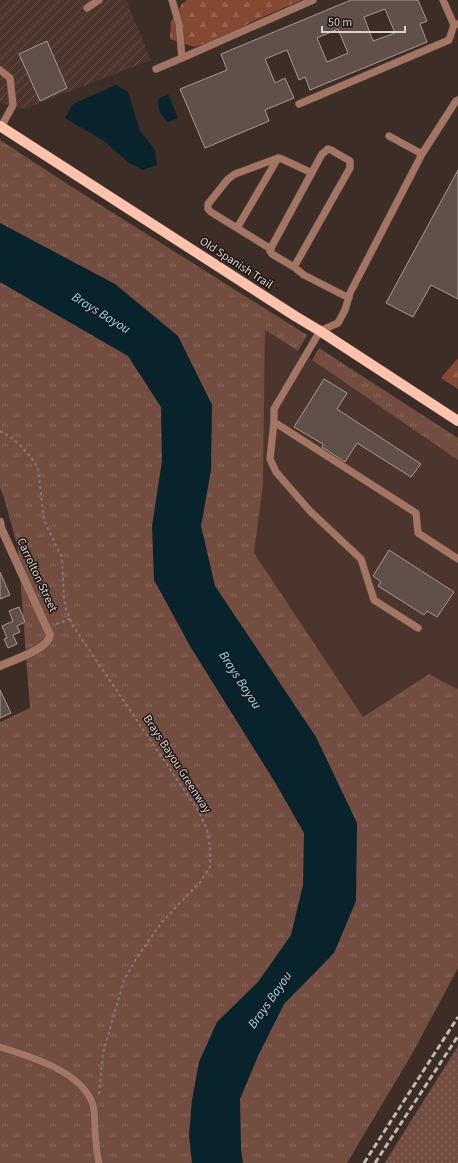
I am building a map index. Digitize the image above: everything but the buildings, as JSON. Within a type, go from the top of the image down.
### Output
[{"type":"main road","name":"Old Spanish Trail","points":[[0,126],[458,421]]},
{"type":"street","name":"Carrolton Street","points":[[0,526],[48,627],[50,635],[50,639],[41,648],[0,666]]},
{"type":"lane","points":[[87,8],[99,0]]},
{"type":"lane","points":[[172,0],[179,24],[182,58]]},
{"type":"lane","points":[[156,69],[313,0]]},
{"type":"lane","points":[[299,104],[449,40],[456,24],[442,0]]},
{"type":"lane","points":[[0,70],[10,78],[13,104],[0,126]]},
{"type":"lane","points":[[418,628],[374,600],[361,559],[310,511],[276,472],[270,458],[274,409],[320,331],[338,323],[345,310],[350,293],[422,154],[458,100]]},
{"type":"lane","points":[[389,136],[422,154]]},
{"type":"lane","points":[[271,249],[322,154],[328,149],[346,157],[350,161],[350,168],[294,267]]},
{"type":"lane","points":[[312,173],[278,158],[235,174],[228,179],[208,204],[208,209],[271,249],[272,254],[294,267],[304,275],[349,298]]},
{"type":"lane","points":[[237,228],[278,158]]},
{"type":"lane","points":[[274,422],[416,513],[418,533],[458,559]]},
{"type":"lane","points":[[0,1047],[18,1052],[46,1064],[72,1077],[79,1083],[90,1098],[93,1106],[99,1163]]},
{"type":"path","name":"Brays Bayou Greenway","points":[[0,431],[12,438],[21,446],[36,464],[39,474],[44,520],[62,558],[64,599],[70,619],[77,632],[196,807],[207,830],[211,855],[210,867],[204,876],[197,886],[161,923],[136,959],[124,980],[102,1053],[98,1096]]},
{"type":"path","points":[[48,627],[70,619]]},
{"type":"shaded area","points":[[0,0],[126,0],[151,60],[24,109],[0,103]]},
{"type":"shaded area","points":[[265,330],[312,360],[458,460],[457,690],[429,674],[363,717],[253,553],[263,485]]},
{"type":"green space","points":[[187,0],[302,0],[251,22],[227,37],[194,47],[170,39],[171,21],[182,4]]},
{"type":"green space","points":[[0,140],[307,335],[298,351],[265,330],[263,485],[254,553],[363,717],[429,674],[457,689],[458,688],[458,968],[412,1054],[347,1163],[0,1163],[0,722],[30,708],[18,548],[0,488]]},
{"type":"green space","points":[[319,348],[458,438],[458,460],[312,360]]},
{"type":"green space","points":[[458,358],[458,389],[441,378]]},
{"type":"green space","points":[[458,1046],[458,1163],[385,1163],[392,1151]]},
{"type":"water","points":[[116,85],[128,92],[140,131],[155,150],[157,165],[143,170],[129,163],[104,141],[65,118],[73,104]]},
{"type":"water","points":[[168,94],[178,118],[168,122],[160,112],[158,99]]},
{"type":"water","name":"Brays Bayou","points":[[0,223],[115,284],[178,336],[212,405],[211,470],[201,526],[215,586],[316,737],[357,823],[356,901],[334,953],[284,1004],[258,1056],[240,1099],[241,1150],[243,1163],[192,1163],[189,1135],[192,1100],[199,1062],[217,1022],[258,982],[291,935],[303,885],[304,833],[276,784],[190,646],[154,580],[152,526],[162,461],[161,407],[128,356],[0,282]]},
{"type":"railway","points":[[364,1163],[458,1017]]},
{"type":"railway","points":[[375,1163],[458,1036]]}]
